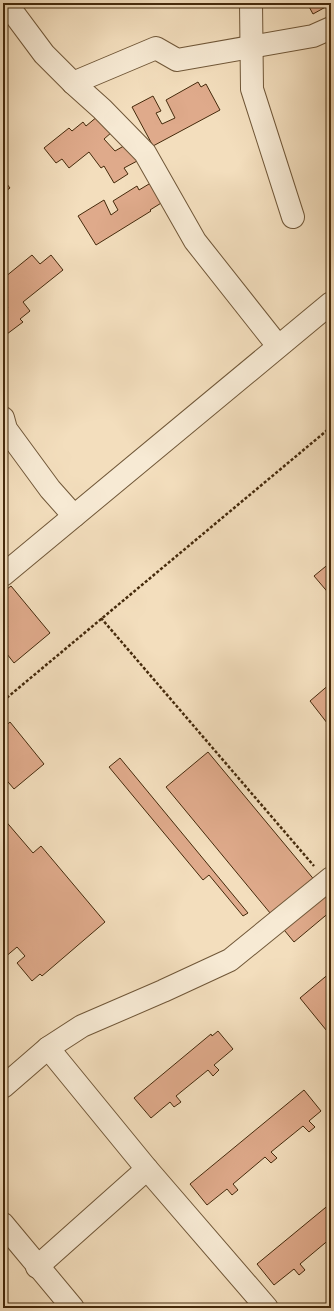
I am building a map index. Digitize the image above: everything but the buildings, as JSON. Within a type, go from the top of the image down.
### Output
[{"type":"street","points":[[6,3],[44,54],[102,109],[145,153],[195,241],[278,346]]},
{"type":"street","points":[[251,3],[252,89],[293,217]]},
{"type":"street","points":[[73,82],[156,48],[177,60],[313,36],[331,28]]},
{"type":"street","points":[[3,575],[331,303]]},
{"type":"street","points":[[3,418],[6,429],[50,489],[74,516]]},
{"type":"street","points":[[3,1087],[48,1048],[82,1026],[230,960],[329,880]]},
{"type":"street","points":[[48,1048],[147,1169],[267,1308]]},
{"type":"street","points":[[37,1267],[147,1169]]},
{"type":"street","points":[[3,1224],[37,1267],[73,1308]]},
{"type":"path","points":[[3,701],[331,427]]},
{"type":"path","points":[[101,618],[329,880]]}]
